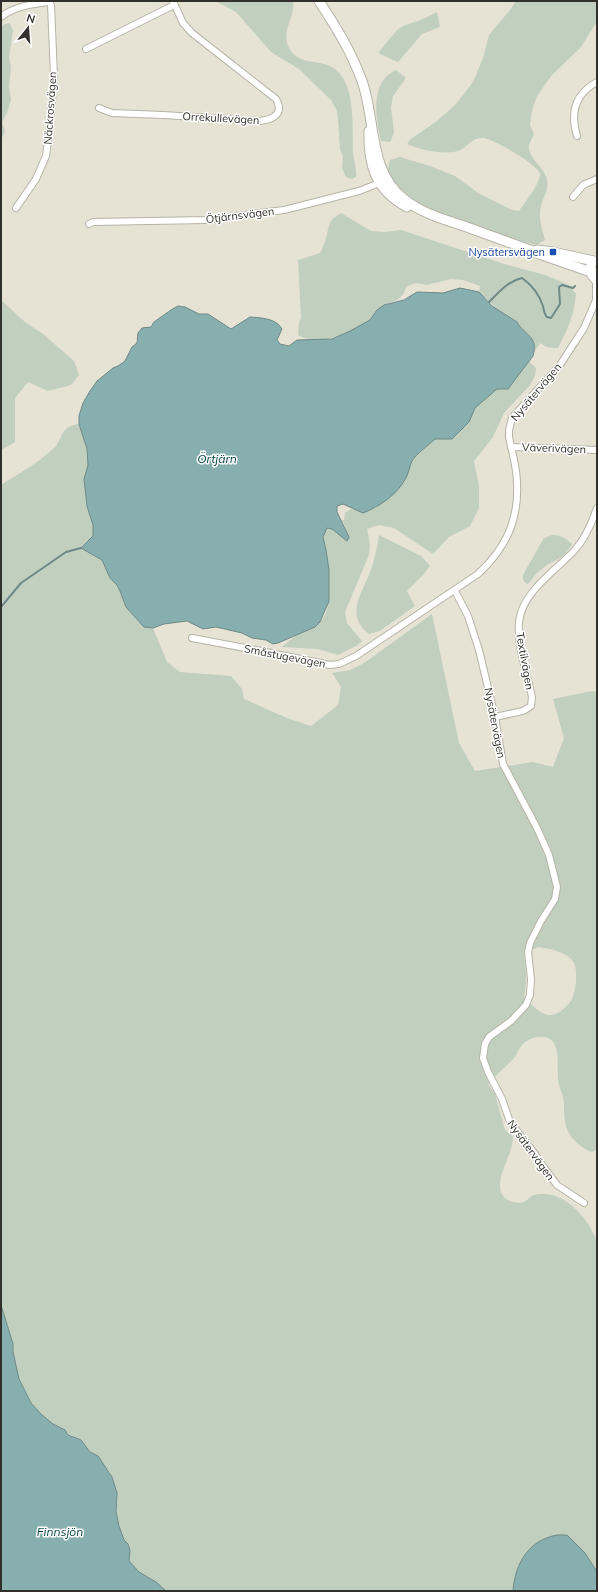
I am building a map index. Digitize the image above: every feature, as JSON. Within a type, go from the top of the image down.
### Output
[{"type":"street","points":[[1,17],[5,13],[24,6],[49,1]]},
{"type":"street","name":"Näckrosvägen","points":[[16,208],[41,169],[48,144],[54,76],[51,5],[49,1]]},
{"type":"street","points":[[319,1],[343,38],[354,60],[362,82],[369,109],[369,154],[374,171],[383,181],[385,190],[400,204],[411,210],[429,214],[530,250],[542,256],[591,272]]},
{"type":"street","points":[[86,49],[173,3]]},
{"type":"street","name":"Orrekullevägen","points":[[100,108],[112,113],[171,115],[259,121],[268,121],[277,115],[279,104],[276,99],[192,33],[183,23],[173,3]]},
{"type":"street","points":[[577,136],[573,124],[576,104],[582,94],[591,85],[597,82]]},
{"type":"street","points":[[573,197],[583,185],[597,179]]},
{"type":"street","name":"Ötjärnsvägen","points":[[89,224],[93,222],[205,220],[284,210],[359,191],[383,181]]},
{"type":"street","points":[[530,250],[553,252],[596,260],[591,266],[591,272],[597,281]]},
{"type":"street","name":"Nysätervägen","points":[[584,1204],[557,1185],[510,1122],[502,1099],[488,1072],[483,1058],[485,1044],[489,1037],[511,1022],[526,1005],[530,995],[531,979],[528,952],[530,943],[541,921],[555,899],[557,887],[548,855],[537,828],[502,764],[494,717],[474,633],[455,591],[478,574],[492,561],[508,535],[515,516],[518,497],[509,430],[512,418],[560,365],[570,351],[584,328],[597,298],[597,281]]},
{"type":"street","name":"Väverivägen","points":[[511,447],[597,450]]},
{"type":"street","name":"Textilvägen","points":[[494,717],[523,710],[531,706],[532,697],[520,639],[520,620],[522,610],[528,599],[540,585],[575,549],[588,530],[597,508]]},
{"type":"street","name":"Småstugevägen","points":[[192,638],[330,665],[340,664],[356,656],[455,591]]},
{"type":"green space","points":[[215,1],[293,1],[292,13],[286,38],[287,44],[291,51],[299,58],[325,64],[339,72],[345,81],[349,92],[356,177],[352,179],[346,177],[342,168],[343,157],[340,149],[337,111],[331,100],[299,69],[271,52],[236,12]]},
{"type":"green space","points":[[516,1],[597,1],[597,21],[581,47],[552,75],[537,96],[532,111],[530,125],[534,134],[529,144],[529,150],[546,175],[547,180],[547,190],[541,206],[540,215],[545,240],[536,245],[498,235],[437,213],[409,199],[393,181],[388,169],[390,160],[400,157],[430,166],[455,176],[478,193],[512,210],[519,211],[538,183],[540,174],[538,170],[515,153],[489,139],[484,138],[476,139],[455,152],[426,150],[407,144],[411,139],[437,121],[455,105],[473,82],[483,58],[489,35]]},
{"type":"green space","points":[[437,12],[440,27],[422,34],[398,62],[378,53],[397,30],[405,25],[421,20]]},
{"type":"green space","points":[[10,23],[13,31],[9,57],[11,66],[9,87],[11,100],[7,113],[2,122],[5,131],[1,138],[1,27]]},
{"type":"green space","points":[[396,70],[406,78],[393,96],[391,107],[394,133],[390,142],[381,141],[377,122],[376,101],[382,83],[387,76]]},
{"type":"green space","points":[[341,213],[371,231],[384,232],[401,230],[501,263],[545,275],[569,285],[576,294],[574,309],[570,322],[558,348],[547,347],[541,343],[535,350],[533,340],[517,322],[497,309],[479,292],[480,286],[463,280],[451,279],[427,285],[416,283],[407,286],[402,296],[397,300],[380,308],[372,318],[363,325],[345,334],[316,340],[298,335],[299,322],[301,318],[298,260],[320,253],[327,236],[329,225],[336,216]]},
{"type":"green space","points":[[1,300],[25,322],[43,334],[74,361],[79,375],[71,385],[48,391],[28,382],[15,398],[15,442],[1,450]]},
{"type":"green space","points":[[529,361],[536,368],[535,376],[530,385],[504,413],[493,437],[474,461],[479,486],[479,508],[470,526],[449,537],[433,554],[394,528],[379,525],[367,529],[370,545],[369,555],[345,612],[347,623],[362,641],[356,646],[338,655],[318,649],[282,647],[298,634],[316,626],[321,621],[327,610],[329,597],[326,552],[323,537],[327,528],[332,529],[347,540],[349,537],[342,520],[344,520],[345,513],[351,509],[363,512],[376,508],[381,502],[391,497],[407,475],[412,460],[435,439],[452,438],[469,422],[475,408],[497,389],[511,385]]},
{"type":"green space","points":[[79,424],[87,449],[88,465],[84,479],[87,506],[93,525],[93,536],[81,548],[102,560],[110,578],[117,585],[126,607],[144,627],[153,628],[167,662],[180,672],[231,676],[242,689],[244,699],[287,718],[311,726],[338,705],[341,687],[332,673],[350,670],[364,663],[432,614],[459,743],[475,771],[533,762],[553,767],[564,738],[553,699],[592,691],[597,692],[597,1150],[591,1152],[580,1145],[571,1137],[567,1129],[563,1096],[558,1080],[558,1060],[553,1041],[545,1037],[536,1037],[527,1041],[521,1046],[514,1058],[488,1084],[495,1094],[505,1130],[513,1136],[511,1149],[502,1173],[500,1186],[502,1194],[508,1200],[516,1203],[524,1202],[531,1196],[537,1194],[558,1197],[577,1210],[585,1219],[597,1239],[597,1572],[557,1535],[539,1542],[525,1554],[517,1571],[513,1591],[166,1591],[156,1582],[139,1572],[129,1561],[130,1555],[128,1544],[124,1540],[119,1526],[116,1511],[117,1500],[110,1472],[102,1464],[98,1456],[91,1452],[81,1440],[68,1434],[65,1430],[53,1424],[41,1414],[31,1403],[19,1379],[13,1352],[13,1344],[1,1305],[1,485],[41,459],[53,449],[65,430],[73,425]],"holes":[[[538,947],[565,954],[572,960],[576,968],[576,985],[572,999],[563,1009],[554,1015],[547,1015],[539,1011],[524,997],[526,986],[524,954]]]},
{"type":"green space","points":[[379,535],[421,556],[430,566],[407,591],[415,606],[380,631],[369,634],[358,620],[357,606],[369,575]]},
{"type":"green space","points":[[552,535],[563,537],[572,544],[565,554],[541,570],[528,584],[523,580],[524,573],[544,538]]},
{"type":"water","name":"Örtjärn","points":[[460,288],[479,292],[492,306],[517,322],[530,336],[534,344],[533,356],[508,389],[497,389],[475,408],[469,422],[452,439],[435,439],[416,455],[412,461],[407,476],[399,488],[388,499],[363,513],[343,504],[337,506],[337,512],[349,537],[347,541],[332,529],[327,528],[323,537],[329,570],[329,601],[320,622],[315,627],[273,644],[266,640],[252,638],[242,633],[216,627],[203,629],[187,621],[164,624],[153,628],[144,627],[126,607],[117,585],[110,578],[102,560],[81,548],[93,536],[93,525],[87,506],[84,479],[88,465],[87,449],[79,424],[79,416],[83,403],[90,391],[97,381],[113,368],[125,361],[132,347],[137,343],[138,333],[142,328],[151,327],[154,322],[178,306],[185,307],[199,314],[208,314],[231,329],[250,317],[263,318],[272,321],[279,325],[282,329],[277,340],[280,344],[289,346],[297,340],[332,339],[370,320],[377,310],[384,305],[404,300],[417,292],[443,293]]},
{"type":"water","name":"Finnsjön","points":[[1,1305],[13,1344],[13,1352],[19,1379],[31,1403],[53,1424],[65,1430],[68,1435],[81,1440],[90,1452],[98,1456],[112,1477],[117,1493],[116,1511],[124,1540],[128,1544],[130,1550],[129,1561],[139,1572],[156,1582],[166,1591],[1,1591]]},
{"type":"water","points":[[557,1535],[567,1535],[585,1553],[597,1572],[597,1591],[513,1591],[517,1571],[525,1554],[539,1542]]},
{"type":"waterway","points":[[489,302],[508,284],[522,278],[535,290],[543,306],[545,315],[551,318],[560,304],[559,287],[562,285],[573,288],[575,286]]},
{"type":"waterway","points":[[1,607],[21,583],[66,552],[81,548]]},
{"type":"place","name":"Nysätersvägen","points":[[553,252]]}]
